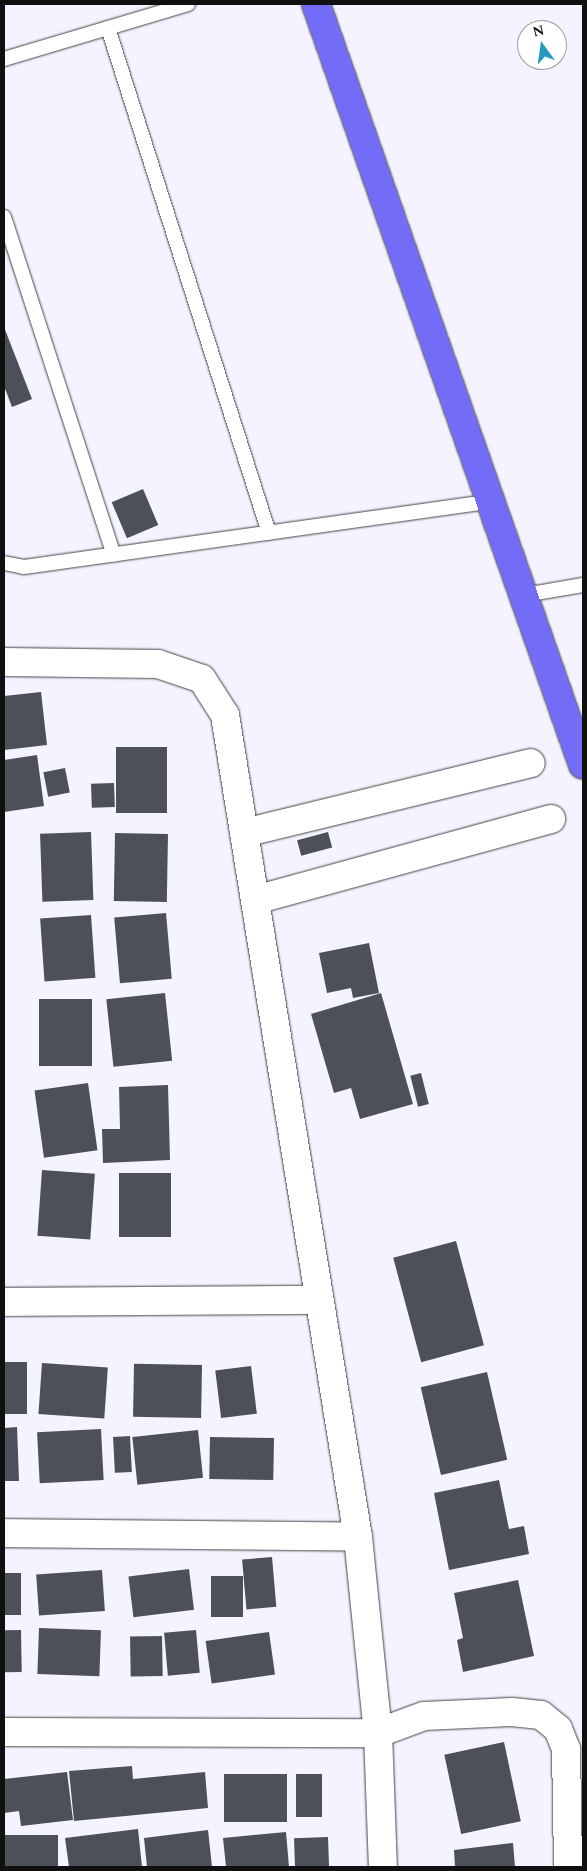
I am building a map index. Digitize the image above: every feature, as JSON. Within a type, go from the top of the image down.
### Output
[{"type":"main road","points":[[316,4],[525,595],[583,765]]},
{"type":"street","points":[[4,662],[158,664],[202,679],[224,716],[255,900],[316,1300],[358,1537],[378,1733],[383,1867]]},
{"type":"street","points":[[244,833],[531,763]]},
{"type":"street","points":[[255,900],[551,819]]},
{"type":"street","points":[[4,1302],[316,1300]]},
{"type":"street","points":[[4,1533],[358,1537]]},
{"type":"street","points":[[4,1732],[378,1733],[424,1716],[512,1712],[541,1715],[558,1729],[566,1749],[568,1867]]},
{"type":"lane","points":[[4,59],[188,4]]},
{"type":"lane","points":[[108,28],[268,533]]},
{"type":"lane","points":[[4,217],[114,555]]},
{"type":"lane","points":[[4,563],[24,567],[492,501]]},
{"type":"lane","points":[[525,595],[583,585]]},
{"type":"building","points":[[4,327],[32,399],[12,407],[4,386]]},
{"type":"building","points":[[143,489],[158,525],[127,538],[112,502]]},
{"type":"building","points":[[41,692],[47,745],[4,750],[4,696]]},
{"type":"building","points":[[116,747],[167,747],[167,813],[116,813]]},
{"type":"building","points":[[37,755],[44,806],[4,812],[4,760]]},
{"type":"building","points":[[65,768],[70,793],[48,797],[43,772]]},
{"type":"building","points":[[114,783],[115,807],[92,808],[91,784]]},
{"type":"building","points":[[91,832],[93,900],[42,902],[40,834]]},
{"type":"building","points":[[328,832],[332,847],[301,856],[297,840]]},
{"type":"building","points":[[115,833],[168,834],[167,902],[114,901]]},
{"type":"building","points":[[166,913],[172,979],[120,983],[114,918]]},
{"type":"building","points":[[91,915],[95,978],[45,981],[40,919]]},
{"type":"building","points":[[369,943],[379,993],[353,998],[351,988],[327,993],[319,953]]},
{"type":"building","points":[[165,993],[172,1061],[113,1067],[106,999]]},
{"type":"building","points":[[381,993],[413,1104],[360,1119],[351,1088],[334,1093],[311,1014]]},
{"type":"building","points":[[39,999],[92,999],[92,1066],[39,1066]]},
{"type":"building","points":[[421,1073],[429,1104],[418,1107],[410,1076]]},
{"type":"building","points":[[88,1083],[97,1150],[44,1158],[35,1091]]},
{"type":"building","points":[[168,1085],[170,1160],[103,1163],[102,1129],[120,1129],[119,1087]]},
{"type":"building","points":[[42,1170],[95,1174],[90,1240],[37,1236]]},
{"type":"building","points":[[119,1173],[171,1173],[171,1237],[119,1237]]},
{"type":"building","points":[[456,1241],[484,1345],[421,1362],[393,1258]]},
{"type":"building","points":[[4,1362],[27,1362],[27,1414],[4,1414]]},
{"type":"building","points":[[42,1363],[108,1368],[104,1418],[38,1414]]},
{"type":"building","points":[[134,1364],[202,1365],[201,1418],[133,1417]]},
{"type":"building","points":[[251,1366],[257,1414],[221,1418],[215,1370]]},
{"type":"building","points":[[487,1372],[507,1460],[441,1475],[421,1387]]},
{"type":"building","points":[[17,1427],[19,1481],[4,1481],[4,1428]]},
{"type":"building","points":[[101,1429],[104,1480],[40,1483],[37,1432]]},
{"type":"building","points":[[198,1430],[203,1478],[137,1485],[132,1437]]},
{"type":"building","points":[[130,1436],[132,1472],[115,1473],[113,1437]]},
{"type":"building","points":[[210,1437],[274,1438],[273,1480],[209,1479]]},
{"type":"building","points":[[499,1480],[509,1529],[524,1526],[529,1554],[449,1570],[434,1493]]},
{"type":"building","points":[[272,1557],[276,1607],[246,1609],[242,1560]]},
{"type":"building","points":[[189,1569],[194,1610],[133,1617],[128,1576]]},
{"type":"building","points":[[102,1570],[105,1611],[39,1616],[36,1575]]},
{"type":"building","points":[[4,1573],[21,1573],[21,1615],[4,1615]]},
{"type":"building","points":[[211,1576],[243,1576],[243,1617],[211,1617]]},
{"type":"building","points":[[518,1580],[534,1656],[463,1672],[457,1640],[463,1638],[454,1593]]},
{"type":"building","points":[[39,1628],[101,1630],[99,1676],[37,1674]]},
{"type":"building","points":[[4,1630],[21,1630],[22,1672],[5,1672]]},
{"type":"building","points":[[196,1630],[200,1673],[168,1676],[164,1633]]},
{"type":"building","points":[[269,1632],[275,1675],[212,1683],[206,1641]]},
{"type":"building","points":[[162,1636],[163,1676],[131,1677],[130,1637]]},
{"type":"building","points":[[504,1742],[521,1821],[461,1834],[444,1755]]},
{"type":"building","points":[[132,1766],[133,1779],[205,1772],[208,1808],[74,1821],[69,1771]]},
{"type":"building","points":[[67,1772],[73,1820],[21,1826],[19,1811],[4,1813],[4,1779]]},
{"type":"building","points":[[224,1774],[287,1774],[287,1822],[224,1822]]},
{"type":"building","points":[[296,1774],[322,1774],[322,1817],[296,1817]]},
{"type":"building","points":[[138,1829],[142,1867],[69,1867],[65,1838]]},
{"type":"building","points":[[208,1830],[212,1867],[147,1867],[144,1838]]},
{"type":"building","points":[[286,1832],[289,1867],[226,1867],[223,1838]]},
{"type":"building","points":[[4,1835],[58,1835],[58,1867],[4,1867]]},
{"type":"building","points":[[328,1837],[329,1867],[295,1867],[294,1838]]},
{"type":"building","points":[[513,1843],[515,1867],[455,1867],[454,1850]]}]
